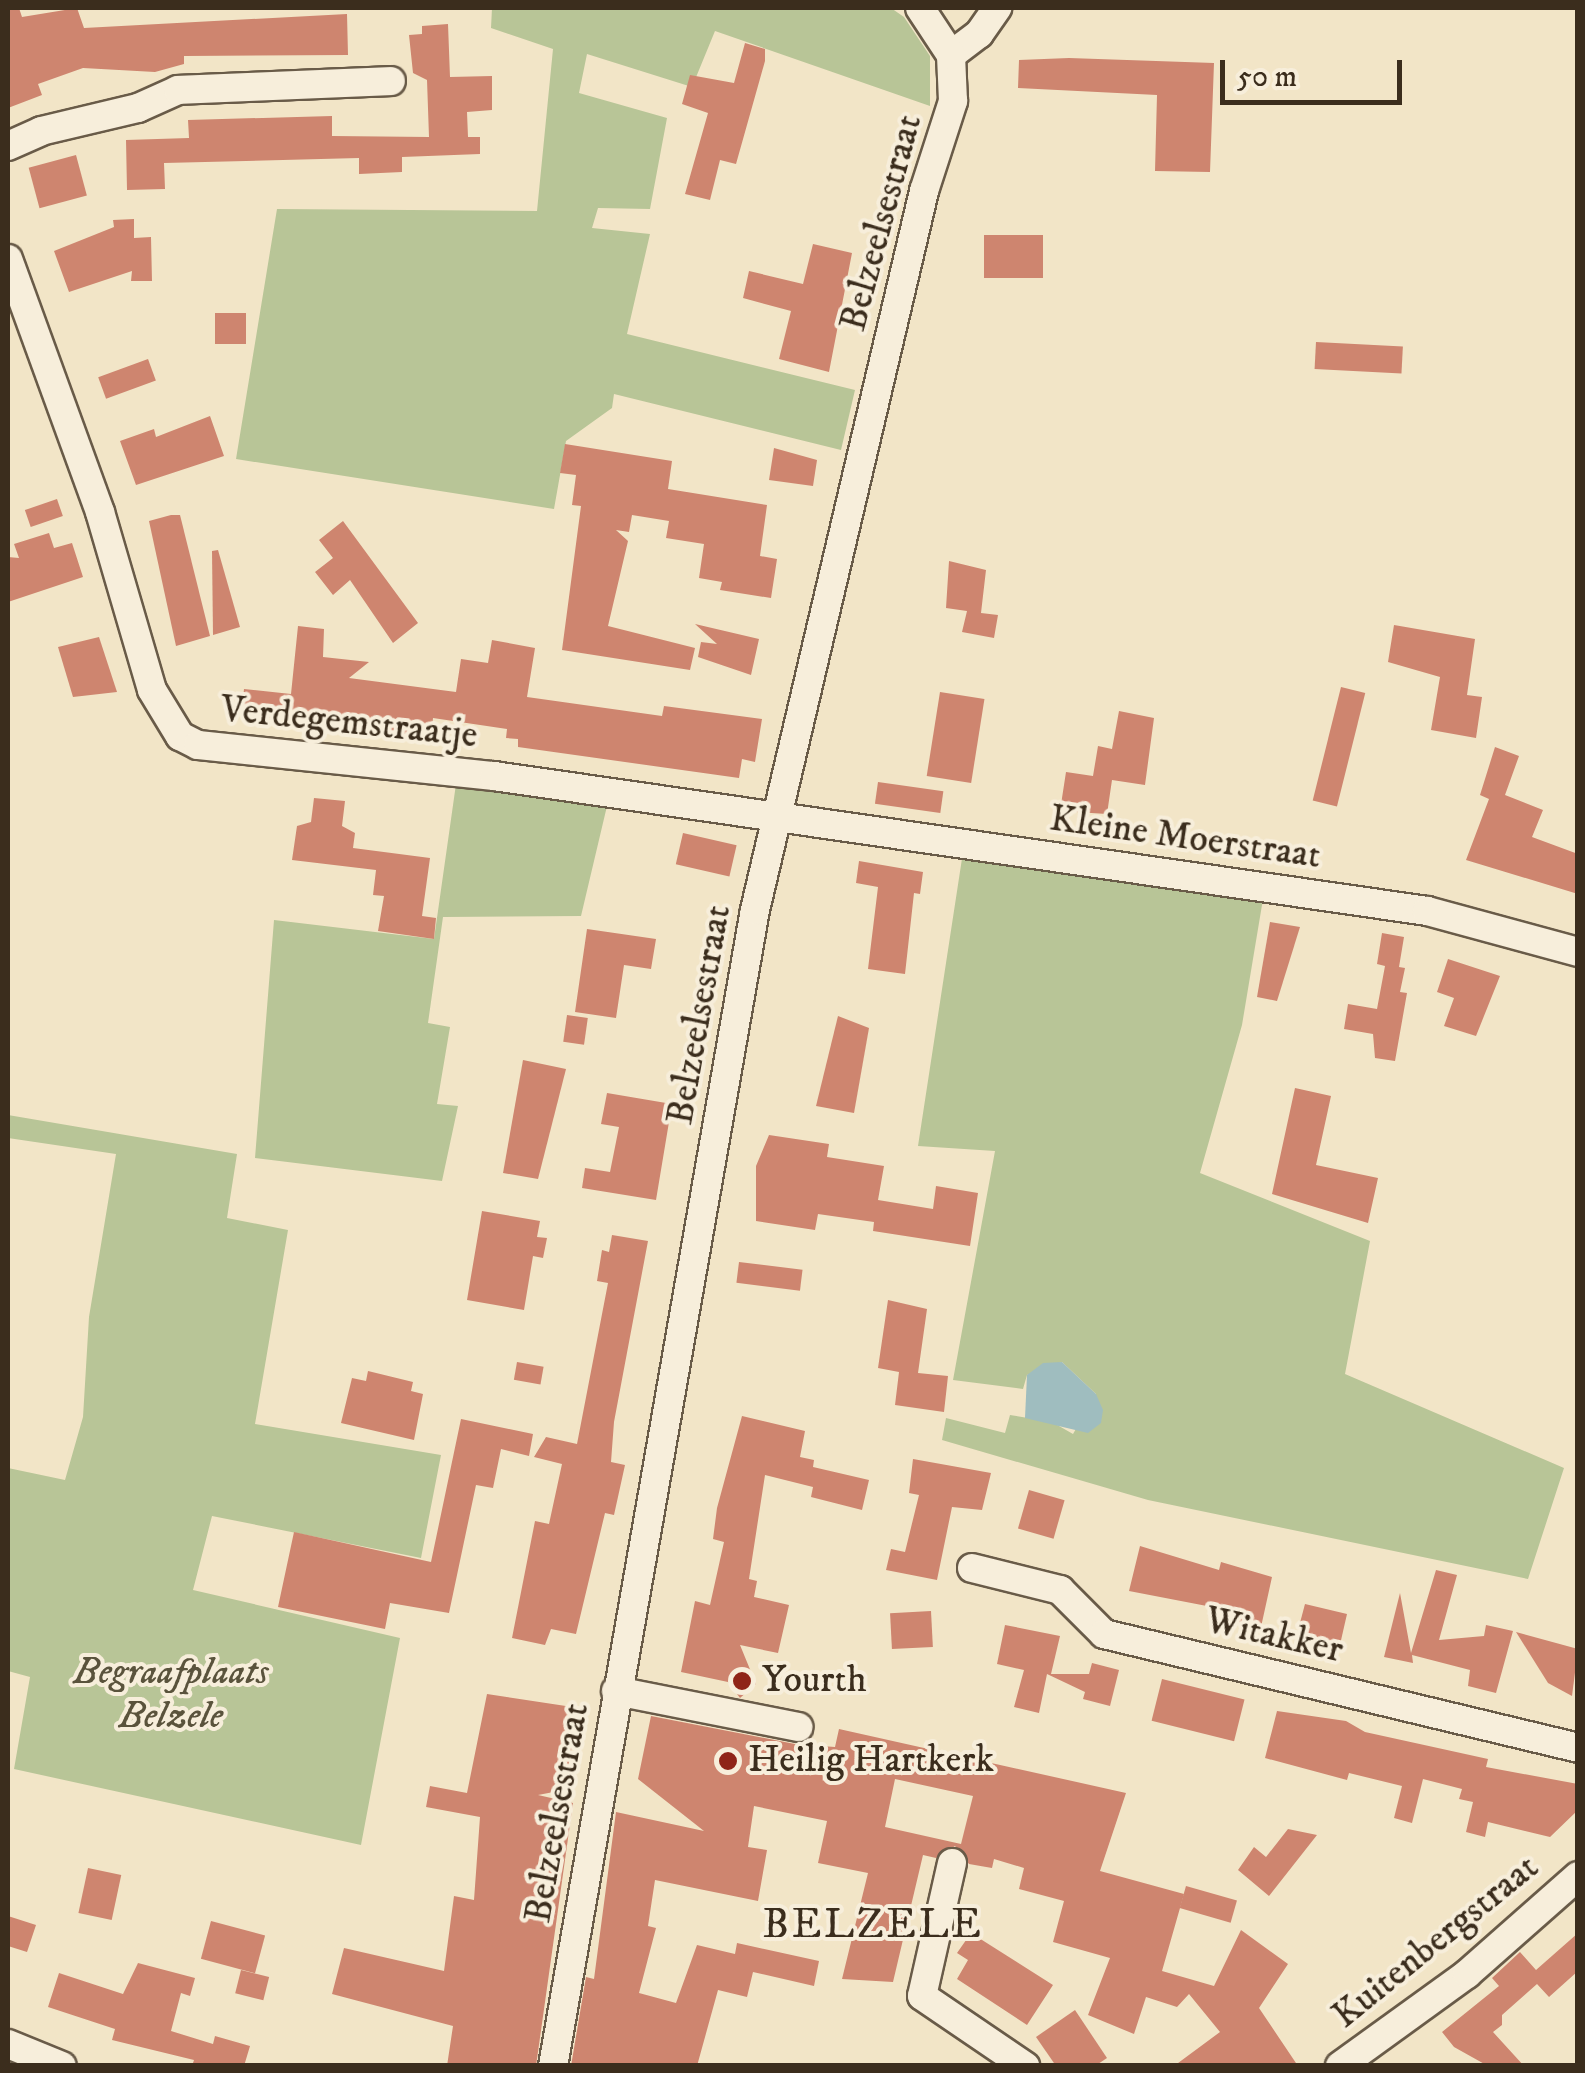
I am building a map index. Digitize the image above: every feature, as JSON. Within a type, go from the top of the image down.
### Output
[{"type":"street","points":[[920,8],[951,54],[980,34],[996,8]]},
{"type":"street","name":"Belzeelsestraat","points":[[553,2066],[755,910],[924,192],[953,101],[951,54]]},
{"type":"street","points":[[8,146],[178,90],[391,81]]},
{"type":"street","name":"Verdegemstraatje","points":[[8,260],[100,512],[152,690],[180,736],[198,745],[494,776],[779,817]]},
{"type":"street","name":"Kleine Moerstraat","points":[[779,817],[1427,911],[1578,952]]},
{"type":"street","name":"Witakker","points":[[972,1568],[1060,1590],[1104,1634],[1578,1748]]},
{"type":"street","points":[[616,1691],[798,1727]]},
{"type":"street","points":[[952,1863],[922,1996],[1025,2066]]},
{"type":"street","name":"Kuitenbergstraat","points":[[1340,2066],[1430,2004],[1578,1876]]},
{"type":"street","points":[[8,2044],[62,2066]]},
{"type":"green space","points":[[492,8],[891,8],[904,17],[930,56],[930,106],[715,31],[692,87],[587,54],[579,93],[667,118],[650,209],[598,208],[592,228],[650,234],[627,334],[855,390],[841,450],[614,394],[612,408],[566,441],[554,509],[236,459],[277,209],[537,211],[553,49],[491,28]]},
{"type":"green space","points":[[456,784],[607,806],[581,916],[443,917],[428,1023],[450,1027],[437,1104],[458,1106],[442,1181],[255,1158],[274,920],[434,939]]},
{"type":"green space","points":[[963,852],[1263,899],[1242,1025],[1200,1173],[1370,1241],[1345,1374],[1564,1468],[1528,1579],[1148,1500],[942,1440],[946,1418],[1005,1433],[1010,1415],[1052,1422],[1073,1434],[1096,1394],[1062,1362],[1027,1375],[1023,1389],[953,1380],[995,1151],[918,1146]]},
{"type":"green space","name":"Begraafplaats Belzele","points":[[8,1115],[237,1154],[227,1218],[288,1230],[255,1424],[441,1455],[421,1558],[212,1516],[193,1590],[400,1638],[361,1845],[14,1769],[30,1677],[8,1671],[8,1468],[65,1480],[83,1417],[89,1317],[116,1154],[8,1138]]},
{"type":"water","points":[[1062,1362],[1096,1394],[1103,1410],[1101,1423],[1088,1433],[1025,1418],[1027,1375],[1043,1363]]},
{"type":"building","points":[[8,8],[19,8],[22,17],[77,8],[84,28],[347,14],[348,55],[184,56],[184,64],[155,72],[83,68],[38,84],[42,95],[8,108]]},
{"type":"building","points":[[448,24],[450,77],[492,76],[492,110],[467,112],[468,137],[480,137],[480,154],[402,157],[402,172],[359,174],[359,158],[164,163],[165,189],[127,190],[126,140],[189,138],[188,120],[332,116],[332,136],[429,137],[427,80],[413,73],[409,35],[422,34],[422,26]]},
{"type":"building","points":[[745,43],[765,49],[765,61],[736,164],[720,160],[710,200],[685,194],[708,113],[682,104],[690,75],[734,83]]},
{"type":"building","points":[[1019,60],[1214,63],[1210,172],[1155,171],[1157,95],[1018,88]]},
{"type":"building","points":[[76,155],[87,196],[40,208],[29,168]]},
{"type":"building","points":[[134,219],[134,238],[151,237],[152,281],[131,281],[132,271],[69,292],[54,251],[114,227],[113,220]]},
{"type":"building","points":[[984,235],[1043,235],[1043,278],[984,278]]},
{"type":"building","points":[[813,244],[852,253],[829,372],[779,359],[791,311],[743,298],[749,271],[803,284]]},
{"type":"building","points":[[215,313],[246,313],[246,344],[215,344]]},
{"type":"building","points":[[1316,342],[1403,347],[1401,374],[1315,369]]},
{"type":"building","points":[[148,359],[156,381],[106,399],[98,377]]},
{"type":"building","points":[[210,416],[224,456],[136,485],[120,441],[154,429],[156,437]]},
{"type":"building","points":[[565,444],[672,461],[668,489],[767,505],[760,556],[777,559],[771,598],[720,590],[722,582],[699,578],[704,544],[666,538],[669,521],[632,515],[629,532],[616,530],[628,541],[608,626],[695,648],[690,670],[562,650],[581,506],[572,505],[576,475],[560,473]]},
{"type":"building","points":[[774,448],[817,460],[813,486],[769,480]]},
{"type":"building","points":[[57,499],[63,516],[31,527],[25,510]]},
{"type":"building","points":[[180,515],[210,636],[176,646],[149,521]]},
{"type":"building","points":[[343,521],[418,623],[393,643],[350,580],[333,595],[315,572],[333,558],[319,540]]},
{"type":"building","points":[[49,533],[54,548],[72,543],[83,577],[8,602],[8,557],[19,558],[14,544]]},
{"type":"building","points":[[218,550],[240,627],[213,635],[212,551]]},
{"type":"building","points":[[949,561],[986,570],[981,613],[998,615],[994,638],[962,632],[967,611],[946,608]]},
{"type":"building","points":[[695,624],[759,639],[751,675],[698,657],[701,642],[717,644]]},
{"type":"building","points":[[1394,625],[1475,639],[1467,695],[1482,697],[1476,738],[1431,730],[1440,677],[1388,662]]},
{"type":"building","points":[[298,626],[324,629],[323,657],[369,662],[349,678],[456,692],[461,659],[488,663],[492,640],[535,648],[527,697],[662,716],[664,706],[762,719],[755,762],[742,759],[739,778],[518,747],[518,739],[506,738],[507,729],[433,718],[431,738],[383,731],[375,722],[241,717],[244,689],[291,694]]},
{"type":"building","points":[[99,637],[117,692],[73,697],[58,647]]},
{"type":"building","points":[[1341,687],[1365,693],[1337,807],[1313,801]]},
{"type":"building","points":[[940,692],[984,699],[971,783],[927,776]]},
{"type":"building","points":[[1119,711],[1154,718],[1145,785],[1112,780],[1107,814],[1060,811],[1066,772],[1093,776],[1098,746],[1112,749]]},
{"type":"building","points":[[1495,747],[1519,756],[1505,795],[1543,810],[1532,837],[1578,854],[1578,894],[1466,860],[1489,799],[1480,795]]},
{"type":"building","points":[[878,782],[943,791],[940,813],[875,804]]},
{"type":"building","points":[[314,798],[345,801],[342,826],[355,833],[353,848],[430,858],[422,916],[436,918],[434,939],[378,931],[384,896],[373,895],[376,870],[292,860],[297,826],[311,822]]},
{"type":"building","points":[[683,833],[737,845],[729,877],[676,864]]},
{"type":"building","points":[[859,861],[923,872],[920,894],[914,893],[905,974],[868,969],[878,887],[856,883]]},
{"type":"building","points":[[1270,922],[1300,927],[1277,1001],[1257,997]]},
{"type":"building","points":[[587,929],[656,939],[651,969],[624,965],[616,1018],[575,1012]]},
{"type":"building","points":[[1382,933],[1404,937],[1399,967],[1405,968],[1400,992],[1407,993],[1395,1061],[1375,1058],[1373,1034],[1344,1029],[1348,1004],[1377,1009],[1385,966],[1377,964]]},
{"type":"building","points":[[1448,959],[1500,976],[1476,1036],[1444,1026],[1454,998],[1437,992]]},
{"type":"building","points":[[567,1015],[588,1018],[584,1045],[563,1042]]},
{"type":"building","points":[[838,1016],[869,1028],[854,1113],[816,1106]]},
{"type":"building","points":[[523,1060],[566,1069],[538,1179],[503,1173]]},
{"type":"building","points":[[1295,1088],[1331,1096],[1316,1165],[1378,1178],[1368,1223],[1272,1194]]},
{"type":"building","points":[[607,1093],[672,1104],[656,1200],[582,1188],[585,1168],[610,1172],[619,1127],[601,1124]]},
{"type":"building","points":[[769,1135],[829,1144],[827,1157],[884,1166],[878,1200],[933,1209],[936,1186],[978,1193],[970,1246],[873,1231],[874,1222],[818,1214],[815,1230],[756,1221],[756,1166]]},
{"type":"building","points":[[482,1211],[540,1221],[537,1237],[547,1238],[543,1258],[533,1256],[524,1310],[467,1300]]},
{"type":"building","points":[[612,1235],[648,1241],[614,1422],[611,1462],[625,1465],[614,1515],[605,1513],[576,1634],[551,1629],[545,1645],[512,1638],[535,1521],[549,1524],[562,1464],[534,1457],[546,1437],[577,1444],[608,1283],[597,1281],[602,1250],[609,1252]]},
{"type":"building","points":[[739,1262],[803,1270],[800,1291],[736,1283]]},
{"type":"building","points":[[888,1300],[927,1309],[918,1373],[948,1376],[944,1412],[895,1405],[899,1372],[878,1368]]},
{"type":"building","points":[[517,1362],[544,1367],[540,1384],[514,1380]]},
{"type":"building","points":[[368,1371],[413,1382],[411,1391],[423,1394],[414,1440],[341,1423],[352,1378],[366,1381]]},
{"type":"building","points":[[742,1416],[805,1431],[800,1457],[814,1460],[813,1467],[869,1480],[862,1510],[811,1497],[813,1487],[765,1475],[749,1579],[757,1581],[754,1597],[789,1605],[778,1653],[740,1645],[756,1684],[740,1698],[728,1682],[681,1672],[695,1601],[710,1605],[724,1542],[713,1539],[717,1508]]},
{"type":"building","points":[[461,1419],[533,1434],[529,1456],[501,1449],[493,1488],[476,1485],[449,1613],[390,1603],[385,1629],[278,1607],[294,1532],[431,1562]]},
{"type":"building","points":[[913,1459],[991,1473],[982,1510],[952,1507],[937,1580],[886,1570],[891,1549],[905,1552],[919,1495],[909,1493]]},
{"type":"building","points":[[1029,1490],[1065,1500],[1054,1539],[1018,1528]]},
{"type":"building","points":[[1140,1546],[1219,1570],[1221,1562],[1272,1577],[1261,1627],[1236,1623],[1238,1612],[1129,1591]]},
{"type":"building","points":[[1436,1570],[1457,1575],[1439,1640],[1484,1636],[1486,1625],[1513,1631],[1496,1693],[1468,1686],[1470,1670],[1412,1655],[1413,1663],[1384,1657],[1400,1593],[1411,1653]]},
{"type":"building","points":[[1305,1604],[1347,1614],[1339,1649],[1297,1634]]},
{"type":"building","points":[[931,1611],[933,1647],[892,1649],[890,1613]]},
{"type":"building","points":[[1005,1625],[1060,1636],[1051,1674],[1089,1674],[1092,1663],[1119,1670],[1110,1706],[1083,1699],[1085,1692],[1047,1674],[1039,1713],[1014,1707],[1024,1670],[997,1664]]},
{"type":"building","points":[[1516,1632],[1578,1649],[1572,1696],[1548,1683]]},
{"type":"building","points":[[1162,1679],[1244,1700],[1234,1741],[1152,1721]]},
{"type":"building","points":[[487,1694],[579,1708],[564,1790],[538,1795],[573,1803],[536,2066],[447,2066],[453,2026],[332,1994],[344,1948],[444,1971],[454,1896],[474,1900],[480,1817],[426,1807],[430,1786],[467,1793]]},
{"type":"building","points":[[1277,1711],[1346,1721],[1365,1732],[1488,1759],[1486,1767],[1578,1784],[1578,1810],[1550,1837],[1488,1822],[1485,1837],[1466,1832],[1473,1802],[1459,1799],[1462,1789],[1423,1779],[1412,1823],[1394,1818],[1402,1786],[1349,1773],[1347,1780],[1265,1758]]},
{"type":"building","points":[[651,1716],[795,1744],[835,1747],[839,1729],[1126,1793],[1100,1871],[1184,1894],[1162,1971],[1214,1986],[1241,1930],[1288,1964],[1259,2008],[1298,2066],[1174,2066],[1220,2032],[1189,1994],[1177,2007],[1146,1997],[1134,2034],[1088,2015],[1110,1958],[1053,1942],[1064,1901],[1019,1889],[1024,1868],[994,1859],[992,1868],[969,1864],[955,1846],[936,1858],[923,1855],[893,1982],[842,1979],[868,1873],[818,1863],[827,1821],[754,1806],[748,1847],[767,1850],[758,1901],[655,1880],[648,1926],[656,1928],[639,1993],[676,2003],[697,1945],[735,1954],[737,1943],[819,1961],[814,1986],[753,1972],[747,1997],[718,1990],[697,2066],[571,2066],[586,1977],[594,1979],[616,1812],[704,1831],[638,1779]],"holes":[[[895,1779],[973,1796],[961,1844],[885,1827]]]},
{"type":"building","points":[[1288,1829],[1317,1835],[1269,1896],[1238,1870],[1254,1847],[1266,1857]]},
{"type":"building","points":[[88,1868],[121,1875],[112,1920],[78,1913]]},
{"type":"building","points":[[1186,1886],[1237,1901],[1231,1923],[1180,1908]]},
{"type":"building","points":[[8,1916],[36,1925],[27,1952],[8,1946]]},
{"type":"building","points":[[211,1921],[265,1935],[255,1973],[201,1959]]},
{"type":"building","points":[[971,1933],[1053,1985],[1027,2025],[957,1979],[968,1960],[957,1953]]},
{"type":"building","points":[[1578,1933],[1578,1971],[1549,1997],[1537,1984],[1502,2015],[1502,2025],[1493,2032],[1524,2066],[1488,2066],[1454,2047],[1442,2032],[1499,1986],[1492,1978],[1520,1952],[1536,1970]]},
{"type":"building","points":[[138,1963],[195,1978],[190,1996],[181,1993],[171,2031],[213,2044],[215,2036],[250,2046],[244,2066],[192,2066],[194,2060],[112,2040],[115,2029],[48,2007],[59,1973],[123,1994]]},
{"type":"building","points":[[241,1970],[269,1977],[263,2000],[235,1993]]},
{"type":"building","points":[[1075,2010],[1107,2058],[1095,2066],[1056,2066],[1036,2037]]},
{"type":"place","name":"Yourth","points":[[742,1681]]},
{"type":"place","name":"Heilig Hartkerk","points":[[728,1761]]},
{"type":"district","name":"BELZELE","points":[[873,1925]]}]
